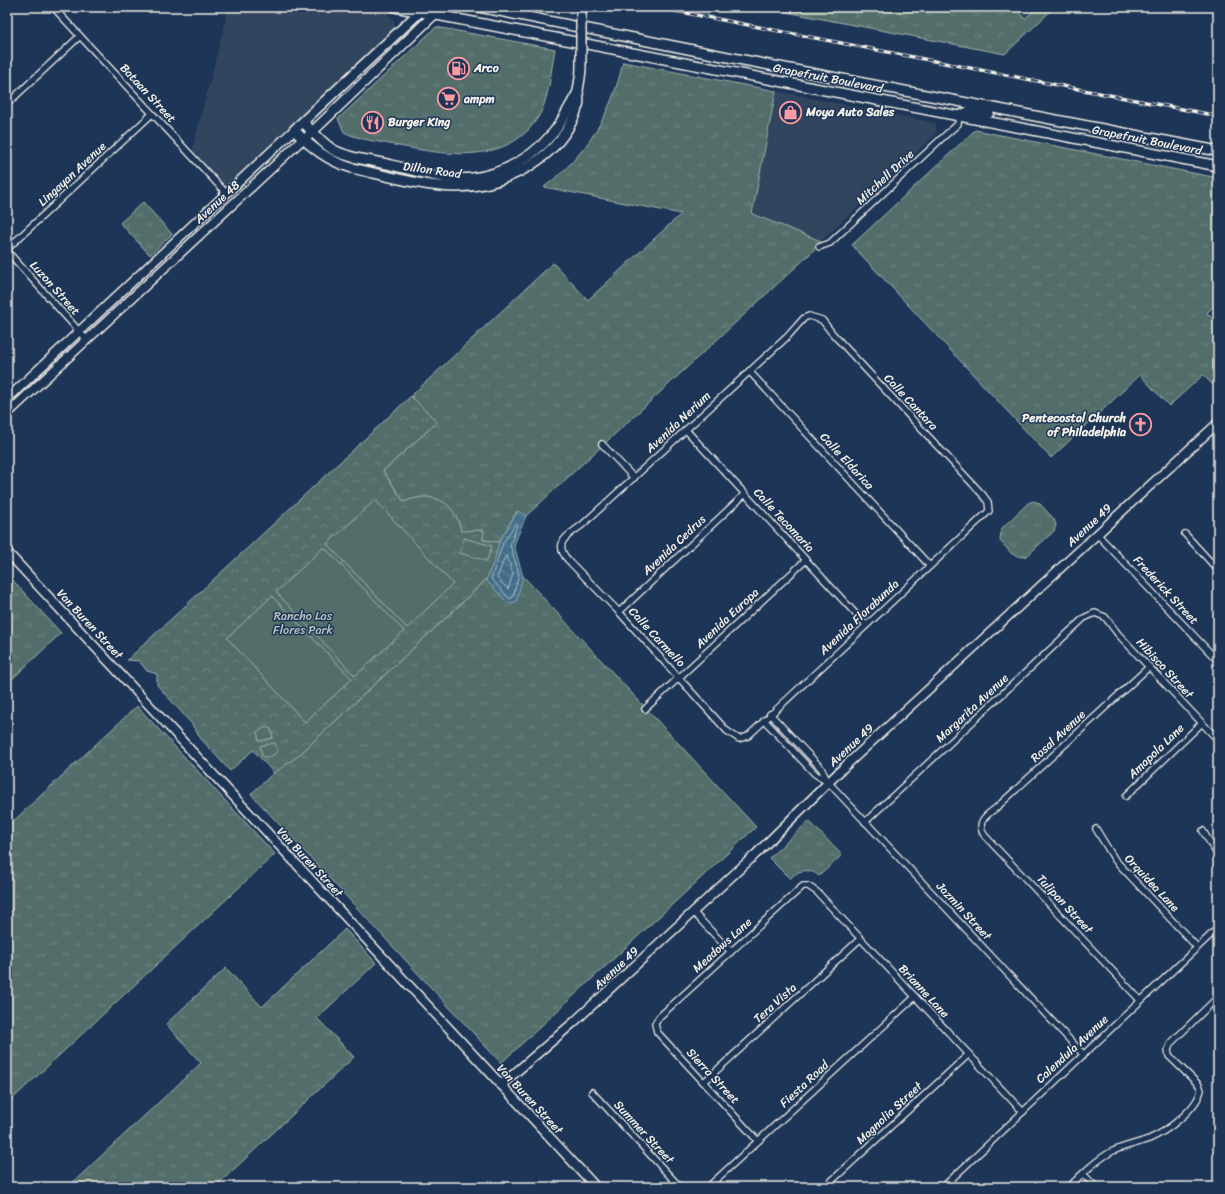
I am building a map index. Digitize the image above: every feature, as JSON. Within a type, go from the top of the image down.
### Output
[{"type":"main road","name":"Grapefruit Boulevard","points":[[395,7],[423,9],[434,14],[1218,166]]},
{"type":"main road","name":"Avenue 48","points":[[303,139],[442,7]]},
{"type":"main road","name":"Grapefruit Boulevard","points":[[479,7],[1218,151]]},
{"type":"main road","name":"Dillon Road","points":[[294,130],[324,156],[340,164],[352,168],[432,184],[456,187],[480,185],[497,181],[518,173],[530,166],[548,151],[565,131],[579,104],[578,92],[581,67],[581,7]]},
{"type":"main road","name":"Avenue 48","points":[[294,130],[423,9]]},
{"type":"main road","name":"Dillon Road","points":[[304,122],[333,149],[354,157],[449,178],[478,176],[514,165],[525,159],[542,145],[554,132],[578,92]]},
{"type":"main road","points":[[959,116],[970,111],[980,111],[1088,132],[1114,131]]},
{"type":"street","name":"Bataan Street","points":[[53,7],[227,194]]},
{"type":"street","points":[[7,104],[80,36]]},
{"type":"street","name":"Lingayan Avenue","points":[[7,250],[152,114]]},
{"type":"street","name":"Mitchell Drive","points":[[819,247],[830,243],[941,140],[958,124],[959,116]]},
{"type":"street","name":"Avenue 48","points":[[7,399],[294,130]]},
{"type":"street","name":"Avenue 48","points":[[7,414],[303,139]]},
{"type":"street","points":[[167,265],[175,250],[226,203],[228,200],[227,194]]},
{"type":"street","name":"Luzon Street","points":[[7,250],[87,340]]},
{"type":"street","name":"Avenida Nerium","points":[[562,548],[565,538],[582,525],[634,478],[804,318],[814,316]]},
{"type":"street","name":"Calle Cantara","points":[[814,316],[822,320],[832,333],[982,494],[989,506]]},
{"type":"street","name":"Calle Eldarica","points":[[749,371],[930,566]]},
{"type":"street","name":"Avenue 49","points":[[501,1085],[574,1022],[694,912],[756,854],[829,782],[1218,423]]},
{"type":"street","name":"Calle Tecomaria","points":[[686,430],[866,625]]},
{"type":"street","points":[[602,444],[634,478]]},
{"type":"street","name":"Avenida Cedrus","points":[[619,612],[745,494]]},
{"type":"street","name":"Avenida Florabunda","points":[[739,739],[748,736],[986,515],[989,506]]},
{"type":"street","name":"Frederick Street","points":[[1098,534],[1218,661]]},
{"type":"street","points":[[1185,534],[1218,570]]},
{"type":"street","name":"Calle Carmello","points":[[562,548],[565,556],[619,612],[727,731],[739,739]]},
{"type":"street","name":"Van Buren Street","points":[[7,552],[596,1187]]},
{"type":"street","name":"Avenida Europa","points":[[645,709],[806,560]]},
{"type":"street","name":"Hibisco Street","points":[[1095,613],[1105,617],[1149,667],[1218,740]]},
{"type":"street","name":"Margarita Avenue","points":[[865,822],[1084,618],[1089,614],[1095,613]]},
{"type":"street","name":"Rosal Avenue","points":[[982,820],[1149,667]]},
{"type":"street","points":[[770,714],[821,768],[829,782]]},
{"type":"street","points":[[764,720],[815,774],[829,782]]},
{"type":"street","name":"Amapola Lane","points":[[1126,796],[1202,723]]},
{"type":"street","name":"Jazmin Street","points":[[829,782],[1083,1054]]},
{"type":"street","name":"Tulipan Street","points":[[982,820],[981,831],[985,836],[1140,1000]]},
{"type":"street","name":"Orquidea Lane","points":[[1096,829],[1115,860],[1197,948]]},
{"type":"street","points":[[1203,831],[1218,856]]},
{"type":"street","name":"Meadows Lane","points":[[655,1024],[659,1017],[798,890],[803,886],[808,886]]},
{"type":"street","name":"Brianne Lane","points":[[808,886],[817,892],[860,940],[1023,1112]]},
{"type":"street","points":[[694,912],[731,952]]},
{"type":"street","name":"Calendula Avenue","points":[[943,1187],[1218,928]]},
{"type":"street","name":"Tera Vista","points":[[704,1082],[860,940]]},
{"type":"street","name":"Fiesta Road","points":[[708,1187],[915,997]]},
{"type":"street","points":[[1069,1187],[1097,1161],[1112,1152],[1140,1143],[1161,1133],[1195,1104],[1201,1090],[1198,1085],[1169,1056],[1168,1050],[1171,1043],[1218,997]]},
{"type":"street","name":"Sierra Street","points":[[655,1024],[657,1032],[758,1141]]},
{"type":"street","name":"Magnolia Street","points":[[825,1187],[969,1054]]},
{"type":"street","name":"Summer Street","points":[[592,1092],[680,1187]]},
{"type":"street","points":[[1083,1174],[1096,1187]]},
{"type":"shaded area","points":[[229,7],[357,7],[387,13],[394,20],[394,30],[226,187],[192,151]]},
{"type":"shaded area","points":[[1014,7],[1038,7],[1025,19]]},
{"type":"shaded area","points":[[776,91],[936,123],[937,133],[821,241],[752,214]]},
{"type":"green space","points":[[760,7],[1014,7],[1025,19],[1038,7],[1055,7],[1005,54]]},
{"type":"green space","points":[[436,27],[555,49],[551,76],[544,104],[537,119],[524,134],[508,145],[490,151],[451,153],[362,139],[344,132],[338,119]]},
{"type":"green space","points":[[623,62],[776,91],[752,214],[821,241],[811,253],[526,516],[517,511],[499,542],[483,540],[483,530],[461,532],[454,513],[448,506],[440,502],[423,498],[404,502],[383,471],[437,422],[411,396],[553,263],[588,300],[681,214],[544,187],[573,161],[596,132],[612,99]]},
{"type":"green space","points":[[975,130],[1218,178],[1218,302],[1207,313],[1218,324],[1218,390],[1203,375],[1169,406],[1140,375],[1051,458],[852,245]]},
{"type":"green space","points":[[143,202],[172,234],[150,255],[120,223]]},
{"type":"green space","name":"Rancho Las Flores Park","points":[[411,396],[437,422],[383,471],[404,502],[423,497],[440,500],[453,512],[458,520],[461,531],[484,530],[483,540],[499,542],[495,559],[486,580],[298,756],[274,773],[253,750],[230,771],[201,739],[191,723],[157,685],[157,674],[147,671],[139,661],[127,660]]},
{"type":"green space","points":[[375,500],[453,584],[407,628],[327,544]]},
{"type":"green space","points":[[1034,501],[1039,503],[1054,519],[1056,525],[1054,531],[1027,556],[1021,557],[1012,554],[1000,541],[1001,529],[1028,503]]},
{"type":"green space","points":[[464,538],[492,546],[487,561],[460,553]]},
{"type":"green space","points":[[324,547],[404,631],[355,676],[276,592]]},
{"type":"green space","points":[[7,574],[61,633],[7,684]]},
{"type":"green space","points":[[523,576],[756,827],[501,1063],[251,794],[280,767],[298,756],[486,580],[508,603]]},
{"type":"green space","points":[[272,596],[352,679],[305,722],[227,638]]},
{"type":"green space","points":[[137,706],[275,854],[7,1104],[7,827]]},
{"type":"green space","points":[[266,727],[271,729],[273,738],[259,741],[257,732]]},
{"type":"green space","points":[[275,743],[277,752],[270,757],[262,756],[260,746]]},
{"type":"green space","points":[[809,821],[842,855],[819,876],[812,872],[804,871],[797,873],[790,879],[769,858]]},
{"type":"green space","points":[[345,929],[376,963],[317,1018],[354,1057],[215,1187],[68,1187],[201,1063],[166,1024],[226,968],[262,1007]]},
{"type":"water","points":[[518,511],[526,516],[514,545],[523,576],[516,602],[508,603],[486,580],[495,559],[499,542]]},
{"type":"railway","points":[[655,7],[1218,116]]},
{"type":"place","name":"Arco","points":[[458,68]]},
{"type":"place","name":"ampm","points":[[449,99]]},
{"type":"place","name":"Moya Auto Sales","points":[[790,112]]},
{"type":"place","name":"Burger King","points":[[372,122]]},
{"type":"place","name":"Pentecostal Church of Philadelphia","points":[[1141,425]]}]
